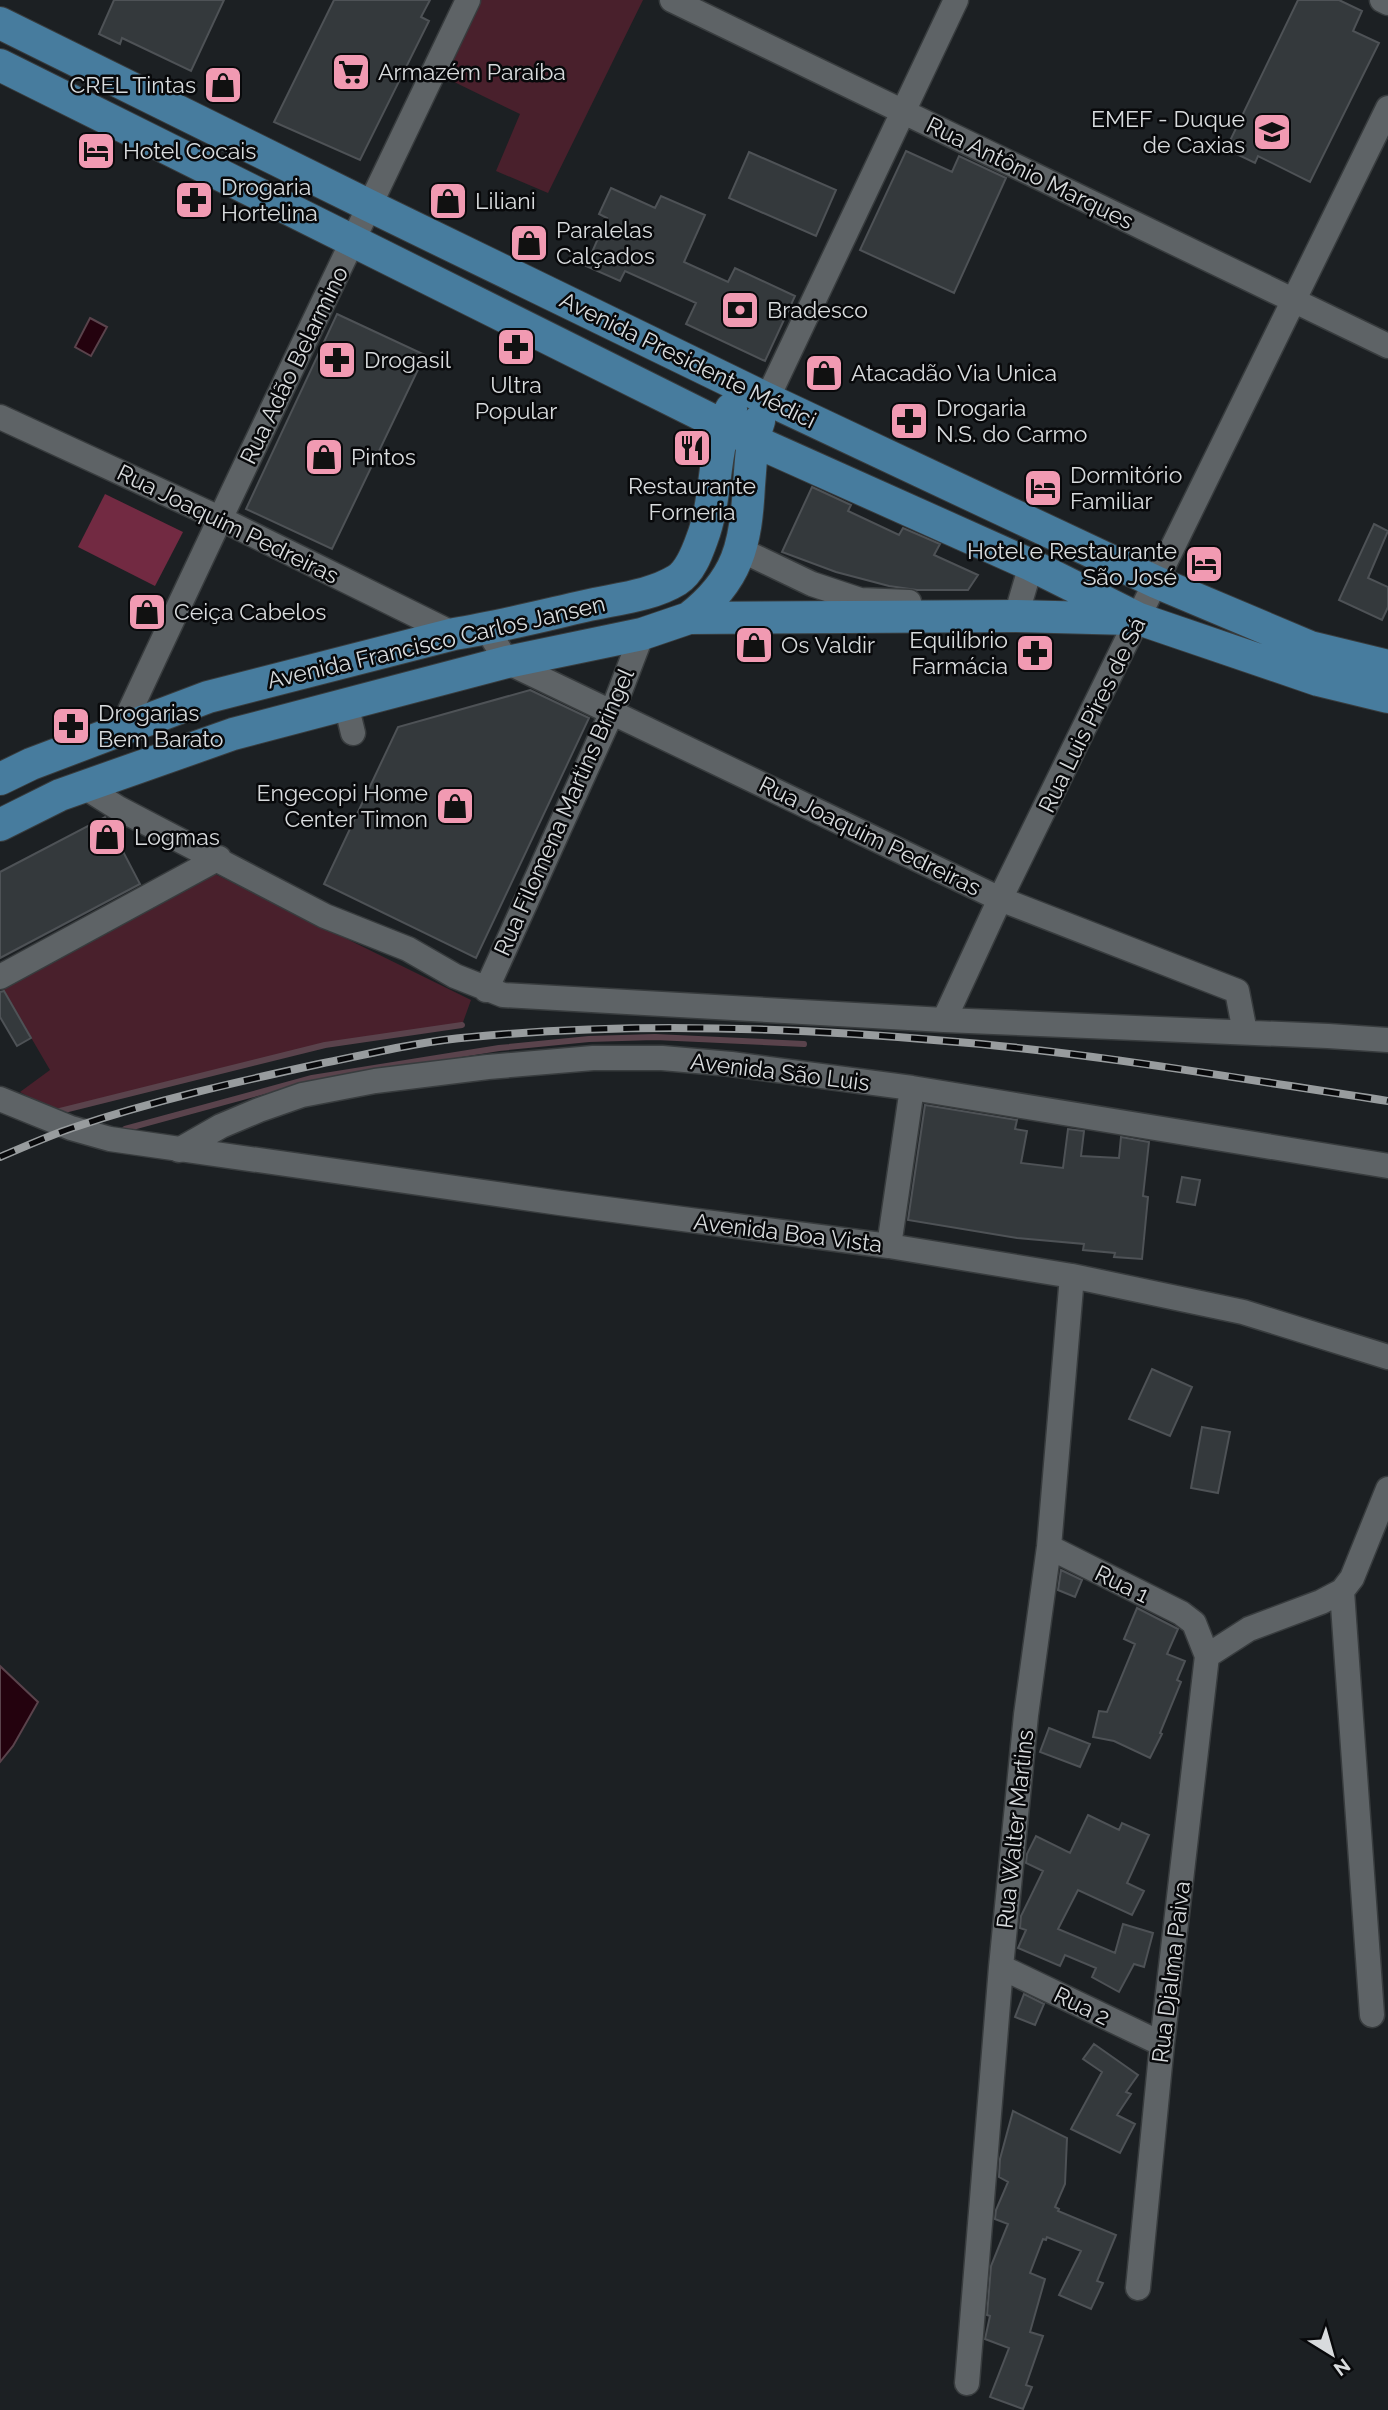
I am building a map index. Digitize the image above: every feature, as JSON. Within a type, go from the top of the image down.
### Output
[{"type":"main road","name":"Avenida Presidente Médici","points":[[0,23],[369,206],[1156,582],[1310,647],[1388,666]]},
{"type":"main road","name":"Avenida Presidente Médici","points":[[0,65],[752,440],[1031,565],[1139,619],[1318,680],[1388,697]]},
{"type":"main road","name":"Avenida Francisco Carlos Jansen","points":[[7,769],[208,698],[454,634],[487,629],[629,596],[678,579],[686,572],[702,540],[709,517],[723,425],[754,392]]},
{"type":"main road","points":[[741,550],[747,525],[754,392]]},
{"type":"main road","name":"Avenida Francisco Carlos Jansen","points":[[689,618],[711,601],[741,550]]},
{"type":"main road","name":"Avenida Francisco Carlos Jansen","points":[[0,825],[83,786],[233,734],[349,718],[507,662],[642,634],[689,618],[1017,611],[1139,619]]},
{"type":"street","name":"Rua Adão Belarmino","points":[[121,730],[219,518],[468,0]]},
{"type":"street","name":"Rua Antônio Marques","points":[[672,0],[1388,346]]},
{"type":"street","points":[[754,392],[903,111],[956,0]]},
{"type":"street","points":[[1382,0],[1388,3]]},
{"type":"street","name":"Rua Luis Pires de Sá","points":[[944,1020],[1000,899],[1388,108]]},
{"type":"street","name":"Rua Joaquim Pedreiras","points":[[0,417],[219,518],[454,634]]},
{"type":"street","points":[[741,550],[812,584],[860,600],[1017,611],[1031,565]]},
{"type":"street","points":[[487,629],[507,662]]},
{"type":"street","name":"Rua Filomena Martins Bringel","points":[[486,990],[612,712],[642,634]]},
{"type":"street","name":"Rua Joaquim Pedreiras","points":[[507,662],[1000,899],[1237,991],[1245,1032]]},
{"type":"street","points":[[83,786],[118,808],[219,858],[325,916],[408,949],[421,959],[486,990],[503,995],[1388,1041]]},
{"type":"street","points":[[0,977],[219,858]]},
{"type":"street","name":"Avenida São Luis","points":[[180,1150],[220,1126],[302,1095],[375,1081],[514,1064],[593,1058],[662,1058],[731,1064],[912,1088],[1388,1166]]},
{"type":"street","points":[[889,1246],[912,1088]]},
{"type":"street","name":"Avenida Boa Vista","points":[[0,1099],[71,1128],[110,1139],[889,1246],[1072,1276],[1243,1312],[1388,1357]]},
{"type":"street","name":"Rua Walter Martins","points":[[967,2383],[1001,1967],[1026,1714],[1049,1548],[1072,1276]]},
{"type":"street","points":[[1207,1656],[1249,1629],[1321,1602],[1342,1591],[1352,1578],[1388,1489]]},
{"type":"street","name":"Rua 1","points":[[1049,1548],[1181,1613],[1194,1623],[1207,1656]]},
{"type":"street","points":[[1342,1591],[1372,2015]]},
{"type":"street","name":"Rua Djalma Paiva","points":[[1138,2288],[1162,2044],[1207,1656]]},
{"type":"street","name":"Rua 2","points":[[1001,1967],[1162,2044]]},
{"type":"shaded area","points":[[480,0],[643,0],[548,193],[496,171],[520,114],[444,77]]},
{"type":"shaded area","points":[[90,318],[107,327],[91,356],[75,347]]},
{"type":"shaded area","points":[[105,494],[183,532],[155,586],[78,547]]},
{"type":"shaded area","points":[[215,874],[471,1000],[462,1025],[325,1045],[56,1112],[20,1092],[50,1070],[2,988]]},
{"type":"shaded area","points":[[0,1666],[38,1702],[13,1746],[0,1762]]},
{"type":"building","points":[[114,0],[224,0],[191,71],[122,38],[120,44],[99,34]]},
{"type":"building","name":"Armazém Paraíba","points":[[334,0],[430,0],[421,17],[429,21],[360,160],[274,122]]},
{"type":"building","points":[[1298,0],[1339,0],[1362,11],[1353,31],[1379,43],[1310,182],[1258,156],[1255,163],[1226,149]]},
{"type":"building","points":[[906,151],[952,172],[959,156],[1006,178],[954,293],[860,250]]},
{"type":"building","points":[[749,152],[836,190],[816,236],[729,198]]},
{"type":"building","points":[[611,188],[655,208],[661,196],[705,215],[684,262],[728,282],[735,268],[795,296],[765,361],[686,324],[696,303],[625,271],[620,281],[586,266],[607,218],[599,214]]},
{"type":"building","name":"Pintos","points":[[337,314],[425,355],[332,549],[246,509]]},
{"type":"building","points":[[812,487],[851,505],[848,511],[899,535],[903,528],[940,544],[934,555],[978,575],[968,590],[917,590],[889,586],[836,572],[782,552]]},
{"type":"building","points":[[1374,524],[1388,531],[1368,578],[1388,587],[1388,607],[1382,620],[1339,600]]},
{"type":"building","name":"Engecopi Home Center Timon","points":[[530,690],[589,718],[476,958],[324,884],[398,727]]},
{"type":"building","points":[[105,817],[140,884],[0,958],[0,872]]},
{"type":"building","points":[[4,991],[31,1038],[17,1046],[0,1017],[0,992]]},
{"type":"building","points":[[925,1105],[1017,1120],[1015,1129],[1027,1131],[1021,1163],[1063,1168],[1068,1129],[1084,1131],[1081,1156],[1119,1158],[1121,1137],[1149,1142],[1143,1196],[1148,1197],[1142,1259],[1114,1257],[1115,1253],[1083,1250],[1084,1244],[1017,1238],[908,1220]]},
{"type":"building","points":[[1182,1177],[1200,1180],[1195,1205],[1177,1202]]},
{"type":"building","points":[[1152,1369],[1192,1387],[1170,1436],[1129,1419]]},
{"type":"building","points":[[1202,1427],[1230,1432],[1218,1493],[1191,1488]]},
{"type":"building","points":[[1061,1570],[1082,1580],[1075,1597],[1058,1590]]},
{"type":"building","points":[[1137,1608],[1178,1629],[1167,1654],[1185,1661],[1177,1680],[1181,1682],[1150,1758],[1114,1741],[1093,1737],[1099,1711],[1107,1712],[1135,1644],[1124,1639]]},
{"type":"building","points":[[1049,1728],[1090,1744],[1080,1767],[1040,1752]]},
{"type":"building","points":[[1088,1815],[1119,1830],[1122,1823],[1149,1835],[1127,1883],[1144,1891],[1132,1915],[1078,1890],[1058,1929],[1115,1953],[1123,1924],[1153,1933],[1144,1967],[1134,1964],[1119,1992],[1092,1977],[1096,1968],[1065,1955],[1060,1966],[1018,1948],[1026,1930],[1020,1928],[1021,1916],[1043,1871],[1026,1863],[1027,1854],[1036,1836],[1070,1853]]},
{"type":"building","points":[[1024,1994],[1044,2004],[1035,2025],[1015,2017]]},
{"type":"building","points":[[1094,2044],[1138,2075],[1126,2092],[1131,2094],[1117,2115],[1135,2124],[1120,2153],[1071,2129],[1102,2072],[1083,2059]]},
{"type":"building","points":[[1013,2111],[1067,2138],[1065,2184],[1055,2207],[1058,2211],[1116,2235],[1097,2281],[1103,2283],[1091,2309],[1059,2295],[1081,2251],[1047,2237],[1046,2240],[1043,2239],[1030,2273],[1045,2279],[1030,2332],[1043,2336],[1026,2385],[1032,2387],[1023,2409],[990,2397],[1009,2348],[985,2339],[990,2316],[987,2315],[991,2266],[1008,2224],[995,2219],[1008,2182],[999,2177],[1000,2159]]},
{"type":"waterway","points":[[56,1112],[325,1045],[462,1025]]},
{"type":"waterway","points":[[125,1129],[312,1078],[499,1048],[589,1039],[655,1037],[804,1044]]},
{"type":"railway","points":[[0,1157],[63,1131],[133,1109],[319,1064],[453,1039],[590,1029],[769,1030],[946,1041],[1112,1059],[1388,1101]]},
{"type":"place","name":"Armazém Paraíba","points":[[351,72]]},
{"type":"place","name":"CREL Tintas","points":[[223,85]]},
{"type":"place","name":"EMEF - Duque de Caxias","points":[[1272,132]]},
{"type":"place","name":"Hotel Cocais","points":[[96,151]]},
{"type":"place","name":"Drogaria Hortelina","points":[[194,200]]},
{"type":"place","name":"Liliani","points":[[448,201]]},
{"type":"place","name":"Paralelas Calçados","points":[[529,243]]},
{"type":"place","name":"Bradesco","points":[[740,310]]},
{"type":"place","name":"Ultra Popular","points":[[516,347]]},
{"type":"place","name":"Drogasil","points":[[337,360]]},
{"type":"place","name":"Atacadão Via Unica","points":[[824,373]]},
{"type":"place","name":"Drogaria N.S. do Carmo","points":[[909,421]]},
{"type":"place","name":"Restaurante Forneria","points":[[692,448]]},
{"type":"place","name":"Pintos","points":[[324,457]]},
{"type":"place","name":"Dormitório Familiar","points":[[1043,488]]},
{"type":"place","name":"Hotel e Restaurante São José","points":[[1204,564]]},
{"type":"place","name":"Ceiça Cabelos","points":[[147,612]]},
{"type":"place","name":"Os Valdir","points":[[754,645]]},
{"type":"place","name":"Equilíbrio Farmácia","points":[[1035,653]]},
{"type":"place","name":"Drogarias Bem Barato","points":[[71,726]]},
{"type":"place","name":"Engecopi Home Center Timon","points":[[455,806]]},
{"type":"place","name":"Logmas","points":[[107,837]]}]
